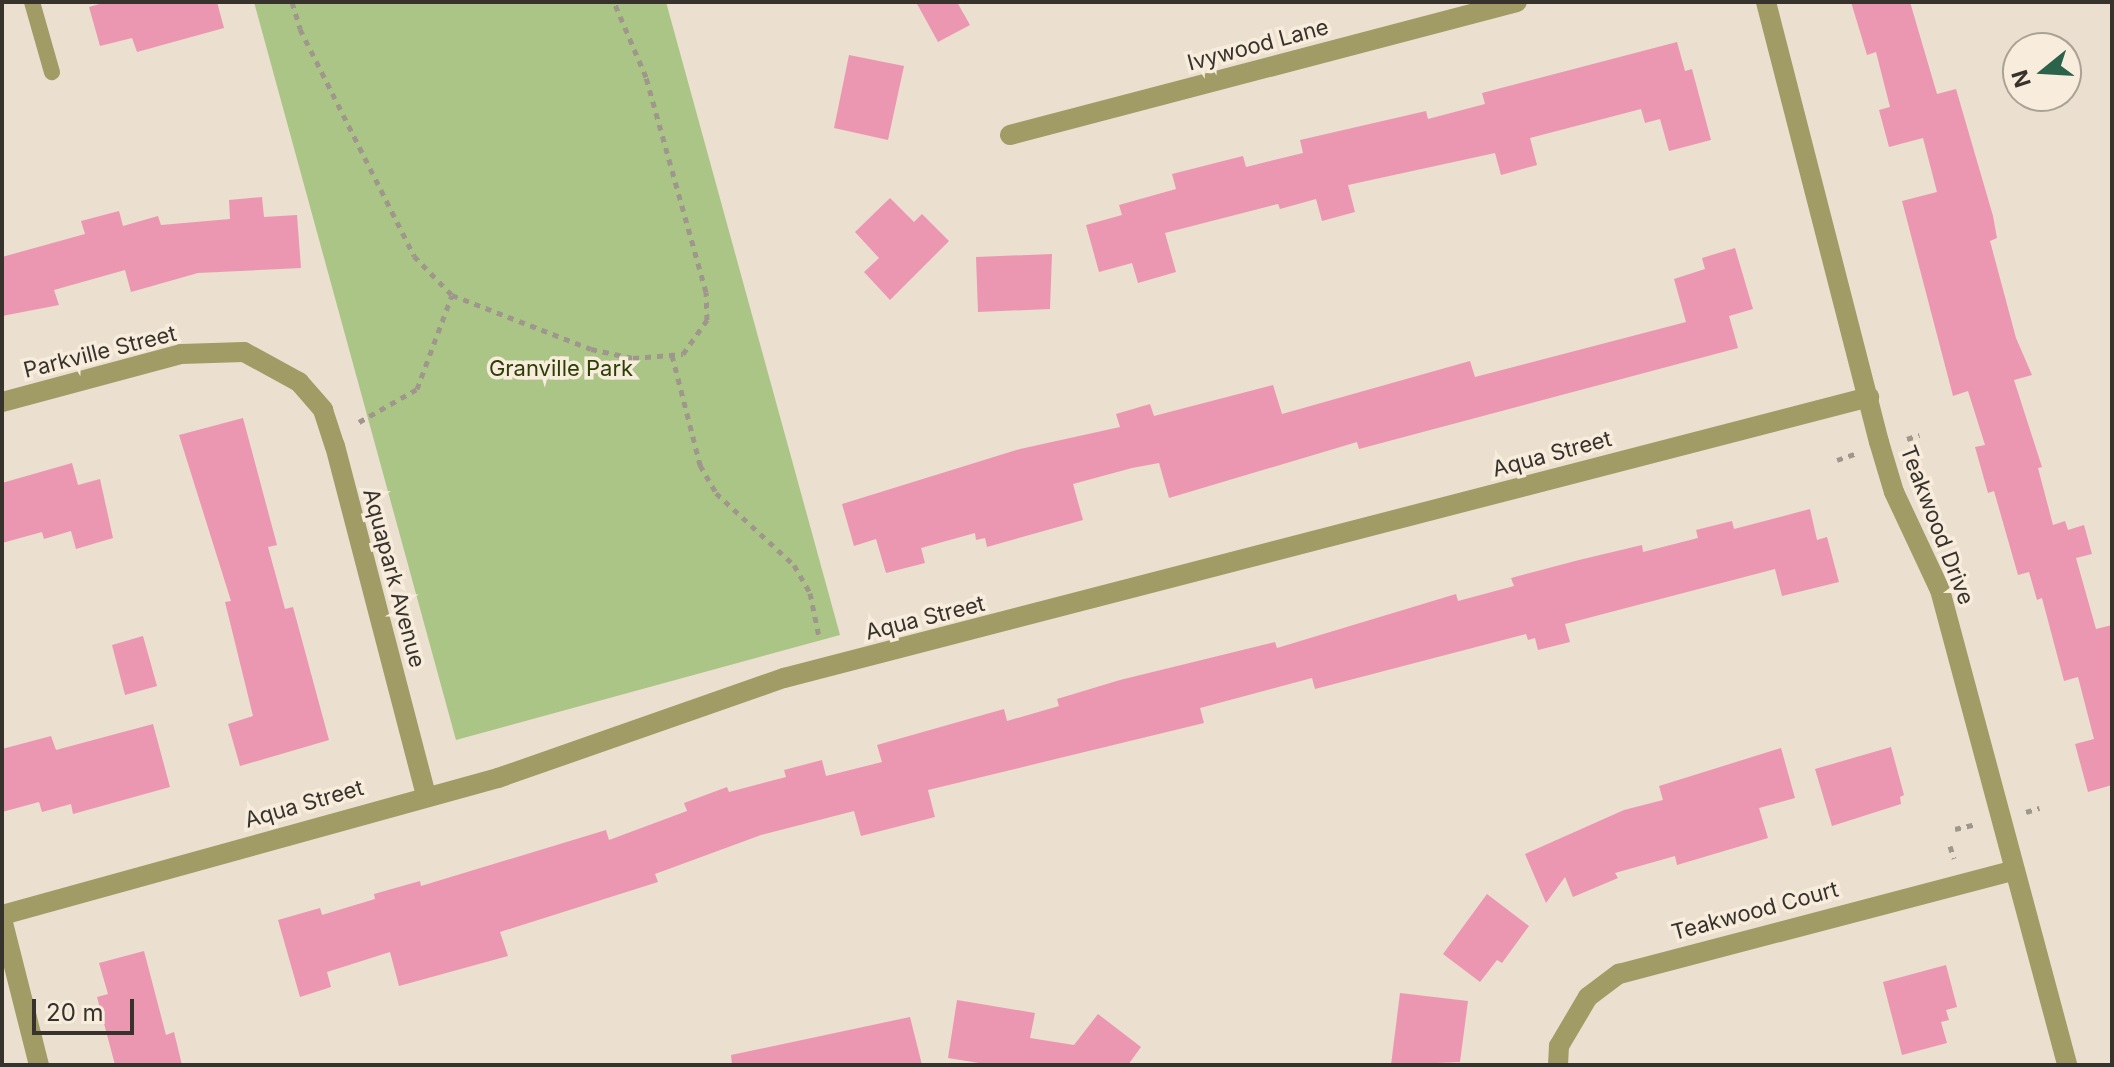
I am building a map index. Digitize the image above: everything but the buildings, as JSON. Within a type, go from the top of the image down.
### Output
[{"type":"street","name":"Ivywood Lane","points":[[1010,135],[1517,2]]},
{"type":"street","name":"Teakwood Drive","points":[[1766,2],[1894,492],[1926,550],[1940,590],[2067,1065]]},
{"type":"street","name":"Parkville Street","points":[[2,402],[181,354],[244,352],[299,382]]},
{"type":"street","name":"Aquapark Avenue","points":[[299,382],[323,410],[335,446],[426,795]]},
{"type":"street","name":"Aqua Street","points":[[2,917],[426,795],[498,778],[784,678],[1869,397]]},
{"type":"street","name":"Teakwood Court","points":[[1558,1065],[1559,1046],[1588,997],[1619,974],[2015,870]]},
{"type":"street","points":[[2,917],[39,1065]]},
{"type":"lane","points":[[32,2],[52,72]]},
{"type":"path","points":[[292,2],[300,29],[414,256],[452,295],[591,349],[633,358],[683,354],[707,320],[706,292],[646,77],[614,2]]},
{"type":"path","points":[[359,422],[417,389],[452,295]]},
{"type":"path","points":[[672,355],[700,465],[716,493],[794,565],[810,593],[819,637]]},
{"type":"path","points":[[1837,460],[1858,453]]},
{"type":"path","points":[[1955,829],[1977,824]]},
{"type":"path","points":[[1950,846],[1954,859]]},
{"type":"green space","name":"Granville Park","points":[[254,2],[666,2],[840,635],[456,740]]}]
